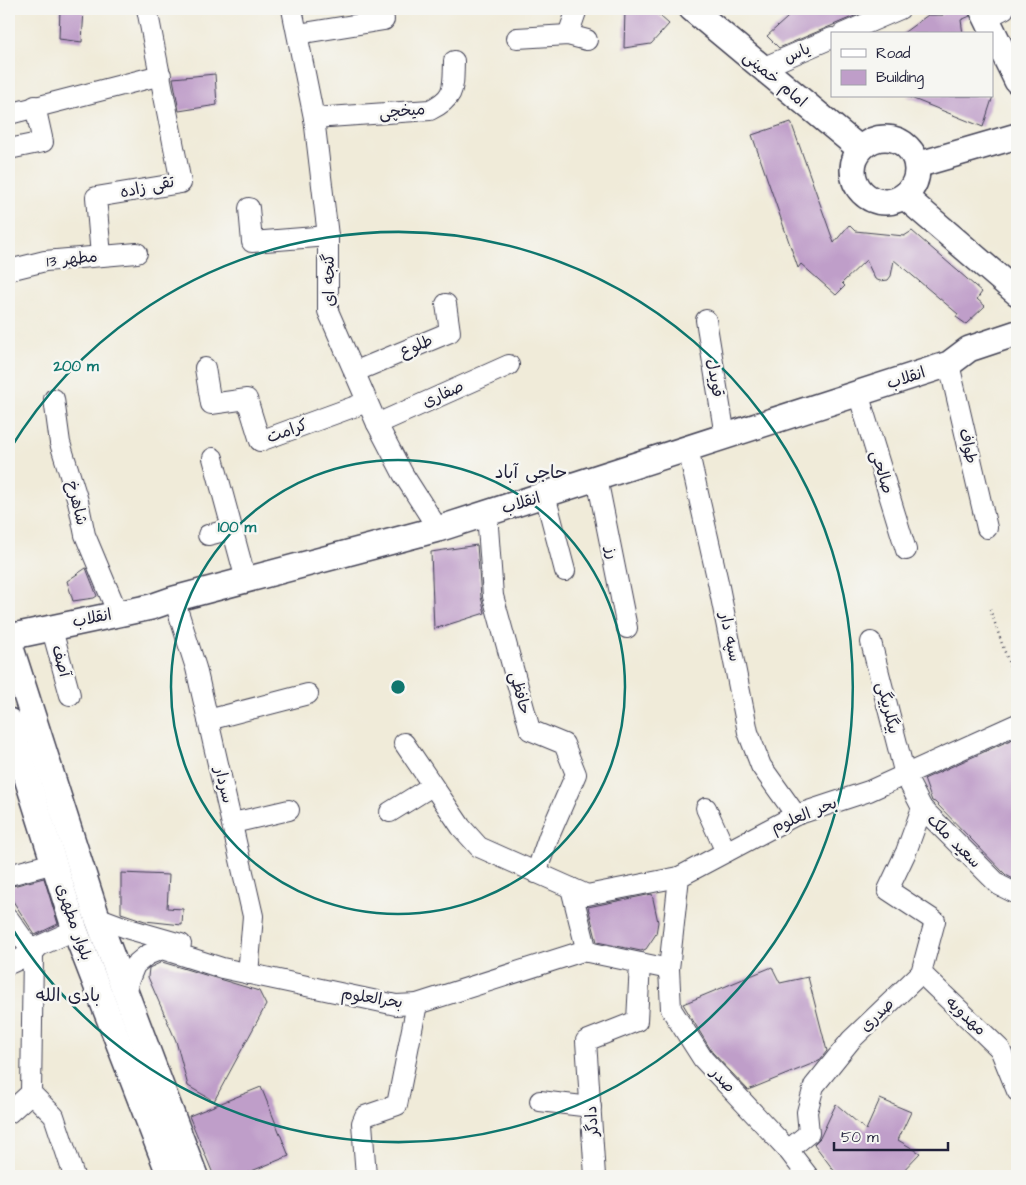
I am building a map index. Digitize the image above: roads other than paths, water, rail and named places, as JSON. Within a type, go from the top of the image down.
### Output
[{"type":"main road","name":"امام خمینی","points":[[692,9],[860,149]]},
{"type":"main road","points":[[991,12],[1017,81]]},
{"type":"main road","points":[[1017,136],[911,182],[894,201],[884,202],[865,196],[853,179],[854,158],[867,142],[888,138],[907,146],[913,155],[911,182],[1017,293]]},
{"type":"main road","points":[[911,182],[1017,271]]},
{"type":"main road","name":"انقلاب","points":[[10,646],[51,626],[151,607],[181,597],[438,529],[949,364],[970,349],[1017,333]]},
{"type":"main road","name":"انقلاب","points":[[949,364],[970,365],[1017,350]]},
{"type":"main road","name":"انقلاب","points":[[9,621],[22,624],[113,602],[147,596],[181,597]]},
{"type":"main road","name":"بلوار مطهری","points":[[10,646],[100,926],[196,1176]]},
{"type":"main road","name":"بلوار مطهری","points":[[9,721],[78,937],[170,1176]]},
{"type":"main road","points":[[78,937],[87,925],[100,926]]},
{"type":"street","name":"تقی زاده","points":[[101,256],[96,197],[180,183],[147,9]]},
{"type":"street","name":"گنجه ای","points":[[292,9],[314,118],[328,236],[328,311],[377,424],[403,474],[438,529]]},
{"type":"street","points":[[298,34],[384,20],[382,9]]},
{"type":"street","points":[[568,36],[577,9]]},
{"type":"street","points":[[847,32],[900,9]]},
{"type":"street","points":[[517,38],[568,36],[587,40]]},
{"type":"street","name":"یاس","points":[[762,68],[831,38]]},
{"type":"street","name":"میخچی","points":[[314,118],[430,110],[444,103],[453,91],[454,61]]},
{"type":"street","points":[[9,114],[161,75]]},
{"type":"street","points":[[9,149],[43,142],[35,106]]},
{"type":"street","points":[[249,208],[252,242],[328,236]]},
{"type":"street","name":"مطهر 13","points":[[9,270],[45,261],[137,253]]},
{"type":"street","name":"طلوع","points":[[354,372],[450,332],[446,304]]},
{"type":"street","name":"قویدل","points":[[706,320],[724,436]]},
{"type":"street","name":"طواف","points":[[949,364],[987,528]]},
{"type":"street","name":"صفاری","points":[[377,424],[509,365]]},
{"type":"street","name":"کرامت","points":[[206,368],[211,404],[247,399],[260,441],[367,402]]},
{"type":"street","name":"صالحی","points":[[858,393],[906,550]]},
{"type":"street","name":"شاهرخ","points":[[54,399],[60,442],[78,501],[85,535],[113,602]]},
{"type":"street","name":"سپه دار","points":[[688,448],[718,582],[748,732],[762,766],[796,815]]},
{"type":"street","points":[[213,458],[246,580]]},
{"type":"street","name":"رز","points":[[597,478],[627,628]]},
{"type":"street","points":[[545,495],[565,571]]},
{"type":"street","name":"حافظی","points":[[487,513],[493,596],[530,730],[564,744],[576,774],[549,836],[536,873]]},
{"type":"street","points":[[208,534],[232,529]]},
{"type":"street","name":"سردار","points":[[181,597],[253,916],[248,974]]},
{"type":"street","name":"آصف","points":[[51,626],[70,695]]},
{"type":"street","name":"بیگلربیگی","points":[[871,642],[905,775]]},
{"type":"street","points":[[208,720],[308,694]]},
{"type":"street","name":"بحر العلوم","points":[[679,876],[796,815],[869,791],[1017,724]]},
{"type":"street","points":[[404,743],[461,827],[479,847],[588,895],[679,876],[669,969]]},
{"type":"street","name":"سعید ملک","points":[[905,775],[922,808],[999,885],[1017,894]]},
{"type":"street","points":[[390,812],[432,786]]},
{"type":"street","points":[[706,808],[726,852]]},
{"type":"street","name":"صدری","points":[[788,1150],[809,1133],[807,1112],[814,1086],[851,1040],[920,973],[935,921],[888,890],[906,852],[922,808]]},
{"type":"street","points":[[233,823],[289,810]]},
{"type":"street","points":[[9,875],[54,863]]},
{"type":"street","points":[[571,888],[587,952]]},
{"type":"street","points":[[9,919],[33,953],[31,1093],[9,1114]]},
{"type":"street","name":"بلوار مطهری","points":[[100,926],[129,930],[223,956],[248,974]]},
{"type":"street","points":[[9,964],[33,953],[39,946],[78,937]]},
{"type":"street","name":"بحرالعلوم","points":[[124,992],[135,965],[147,955],[162,949],[248,974],[396,1005],[416,1004],[583,952],[669,969]]},
{"type":"street","name":"دادگر","points":[[595,1176],[586,1041],[637,1021],[640,963]]},
{"type":"street","name":"صدر","points":[[669,969],[671,1009],[703,1059],[788,1150],[808,1176]]},
{"type":"street","name":"مهدویه","points":[[920,973],[1000,1049],[1017,1091]]},
{"type":"street","points":[[366,1176],[362,1123],[364,1116],[397,1105],[416,1004]]},
{"type":"street","points":[[31,1093],[54,1116],[74,1176]]},
{"type":"street","points":[[540,1101],[591,1107]]},
{"type":"district","name":"حاجی آباد","points":[[531,472]]},
{"type":"district","name":"بادی الله","points":[[68,995]]}]
